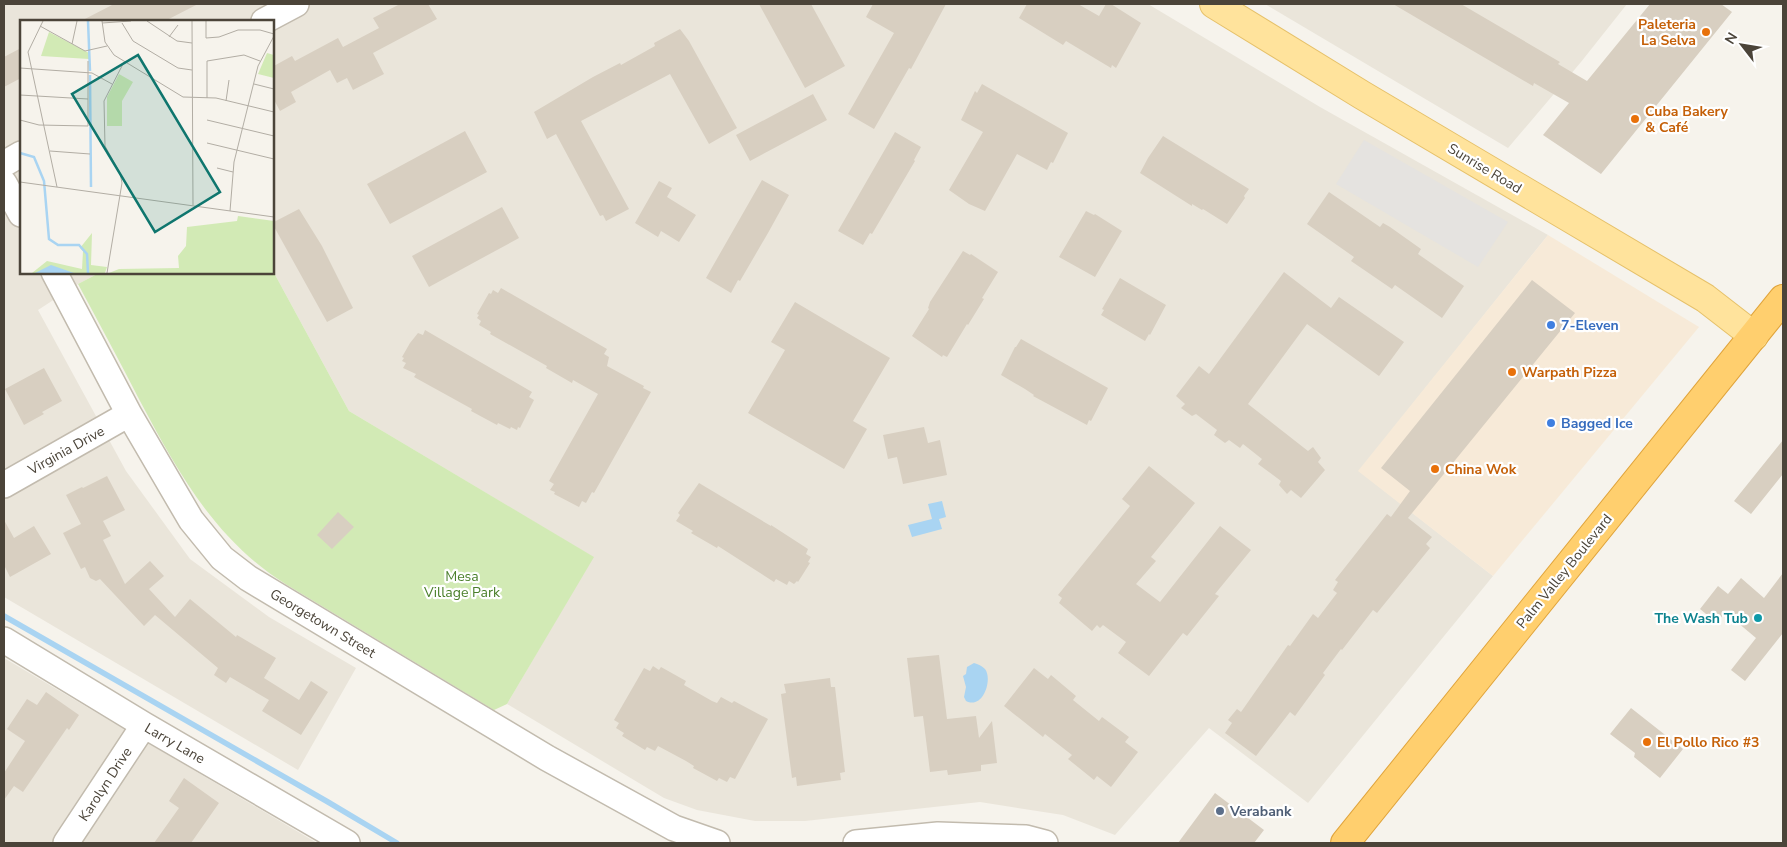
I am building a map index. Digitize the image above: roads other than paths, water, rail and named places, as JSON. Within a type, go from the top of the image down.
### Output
[{"type":"highway","name":"Palm Valley Boulevard","points":[[1345,843],[1783,299]]},
{"type":"main road","name":"Sunrise Road","points":[[1214,4],[1362,95],[1705,298],[1754,336]]},
{"type":"street","points":[[266,20],[296,4]]},
{"type":"street","points":[[4,164],[20,155]]},
{"type":"street","points":[[4,183],[20,212]]},
{"type":"street","name":"Georgetown Street","points":[[55,274],[129,414],[201,534],[222,558],[248,578],[547,758],[674,828],[717,843]]},
{"type":"street","name":"Virginia Drive","points":[[4,485],[129,414]]},
{"type":"street","name":"Larry Lane","points":[[4,640],[144,725],[347,843]]},
{"type":"street","name":"Karolyn Drive","points":[[66,843],[144,725]]},
{"type":"street","points":[[856,843],[938,835],[1026,838],[1045,843]]},
{"type":"water","points":[[942,501],[946,517],[939,519],[942,529],[912,537],[908,525],[932,519],[928,504]]},
{"type":"water","points":[[974,663],[985,669],[988,679],[982,697],[972,703],[966,701],[964,697],[966,687],[963,676],[966,674],[967,667]]},
{"type":"waterway","points":[[4,616],[397,843]]},
{"type":"place","name":"Paleteria La Selva","points":[[1706,32]]},
{"type":"place","name":"Cuba Bakery & Café","points":[[1635,119]]},
{"type":"place","name":"7-Eleven","points":[[1551,325]]},
{"type":"place","name":"Warpath Pizza","points":[[1512,372]]},
{"type":"place","name":"Bagged Ice","points":[[1551,423]]},
{"type":"place","name":"China Wok","points":[[1435,469]]},
{"type":"place","name":"The Wash Tub","points":[[1758,618]]},
{"type":"place","name":"El Pollo Rico #3","points":[[1647,742]]},
{"type":"place","name":"Verabank","points":[[1220,811]]},
{"type":"park label","name":"Mesa Village Park","points":[[462,584]]}]
